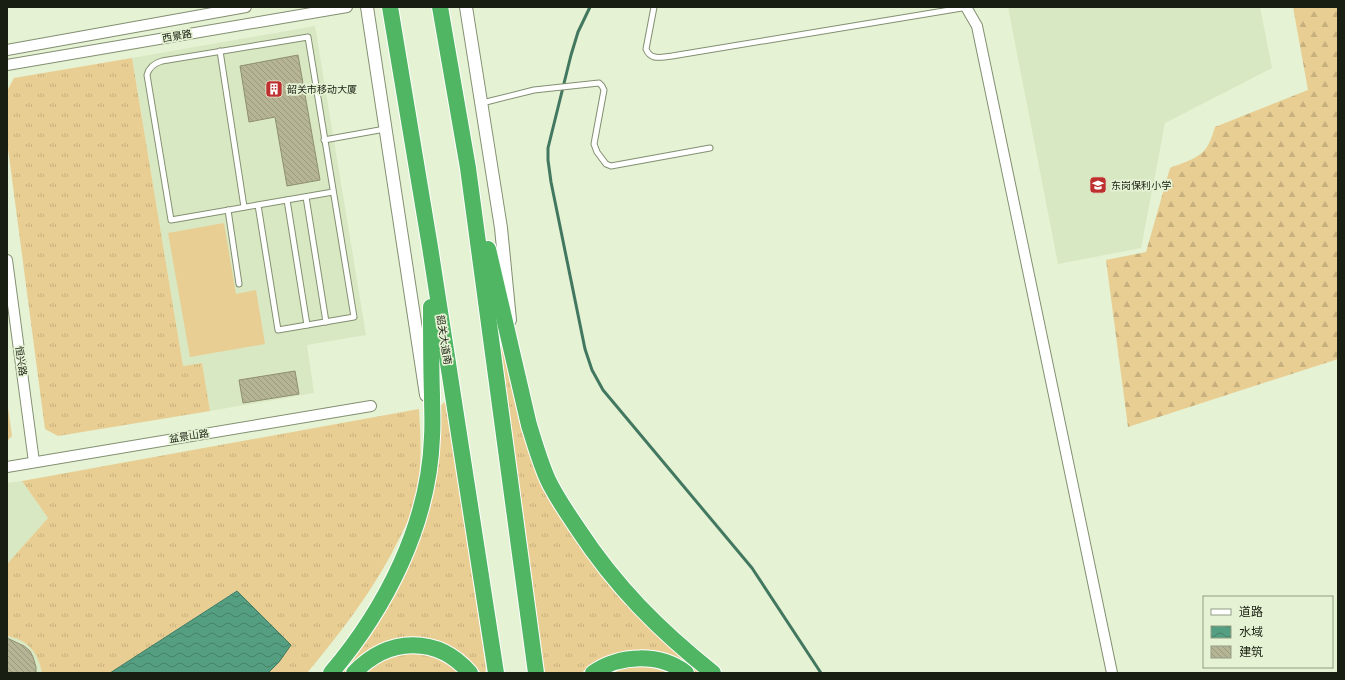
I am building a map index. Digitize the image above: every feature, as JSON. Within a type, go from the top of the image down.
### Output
[{"type":"highway","name":"韶关大道南","points":[[390,7],[430,247],[496,673]]},
{"type":"highway","points":[[440,7],[468,168],[536,673]]},
{"type":"highway","points":[[468,168],[535,444],[548,480],[570,517],[601,563],[632,600],[656,625],[713,673]]},
{"type":"highway","points":[[331,673],[383,597],[403,558],[415,528],[427,483],[432,437],[430,247]]},
{"type":"highway","points":[[354,673],[362,665],[382,652],[394,648],[413,645],[420,645],[442,651],[455,659],[470,673]]},
{"type":"highway","points":[[593,673],[610,664],[625,659],[639,658],[655,660],[668,664],[681,669],[686,673]]},
{"type":"street","name":"西景路","points":[[7,50],[246,7]]},
{"type":"street","name":"西景路","points":[[7,64],[347,7]]},
{"type":"street","points":[[366,7],[432,437]]},
{"type":"street","points":[[466,7],[502,228],[513,351]]},
{"type":"street","points":[[967,7],[978,26],[1112,673]]},
{"type":"street","name":"恒兴路","points":[[7,260],[34,462]]},
{"type":"street","name":"盆景山路","points":[[7,467],[371,406]]},
{"type":"lane","points":[[654,7],[646,48],[650,55],[654,58],[967,7]]},
{"type":"lane","points":[[258,205],[278,330],[354,318],[308,36],[158,62],[150,68],[147,75],[171,220],[333,192]]},
{"type":"lane","points":[[220,51],[244,207]]},
{"type":"lane","points":[[482,103],[534,90],[599,83],[603,88],[594,144],[604,162],[608,166],[710,148]]},
{"type":"lane","points":[[324,140],[385,129]]},
{"type":"lane","points":[[306,197],[326,322]]},
{"type":"lane","points":[[287,200],[307,325]]},
{"type":"lane","points":[[228,210],[239,284]]},
{"type":"shaded area","name":"东岗保利小学","points":[[1008,7],[1260,7],[1272,68],[1165,123],[1141,248],[1058,264]]},
{"type":"shaded area","points":[[315,26],[366,335],[307,345],[314,393],[210,411],[202,363],[183,366],[132,58]]},
{"type":"shaded area","points":[[22,481],[48,518],[7,564],[7,483]]},
{"type":"shaded area","points":[[7,636],[18,638],[32,649],[38,658],[42,673],[7,673]]},
{"type":"green space","points":[[1293,7],[1338,7],[1338,359],[1128,427],[1106,260],[1146,252],[1170,168],[1197,157],[1205,150],[1215,127],[1308,90]]},
{"type":"green space","points":[[132,58],[183,366],[202,363],[210,411],[58,436],[45,429],[7,141],[7,91],[14,78]]},
{"type":"green space","points":[[224,223],[236,294],[256,290],[265,344],[190,357],[168,233]]},
{"type":"green space","points":[[501,346],[504,350],[543,483],[704,673],[694,673],[686,667],[651,652],[637,650],[608,656],[596,661],[581,673],[545,673],[498,355]]},
{"type":"green space","points":[[7,401],[12,436],[7,441]]},
{"type":"green space","points":[[445,402],[448,406],[486,669],[485,672],[481,672],[449,647],[424,640],[347,673],[339,673],[369,632],[438,444],[441,405]]},
{"type":"green space","points":[[419,409],[421,448],[418,487],[407,522],[391,555],[358,608],[307,673],[268,673],[279,662],[236,591],[110,673],[42,673],[38,659],[31,648],[21,641],[7,636],[7,564],[48,518],[22,481]]},
{"type":"green space","points":[[414,652],[441,659],[461,673],[362,673],[386,659]]},
{"type":"green space","points":[[647,666],[669,673],[607,673],[619,668]]},
{"type":"water","points":[[237,591],[291,645],[279,662],[268,673],[110,673]]},
{"type":"building","points":[[298,55],[320,180],[287,186],[275,117],[249,122],[240,66]]},
{"type":"building","points":[[295,371],[299,394],[243,403],[239,380]]},
{"type":"building","points":[[7,638],[24,646],[30,651],[36,667],[36,673],[7,673]]},
{"type":"waterway","points":[[590,7],[578,32],[571,55],[548,148],[548,160],[551,182],[585,349],[592,370],[603,390],[752,568],[821,673]]},
{"type":"place","name":"韶关市移动大厦","points":[[274,89]]},
{"type":"place","name":"东岗保利小学","points":[[1098,185]]}]
